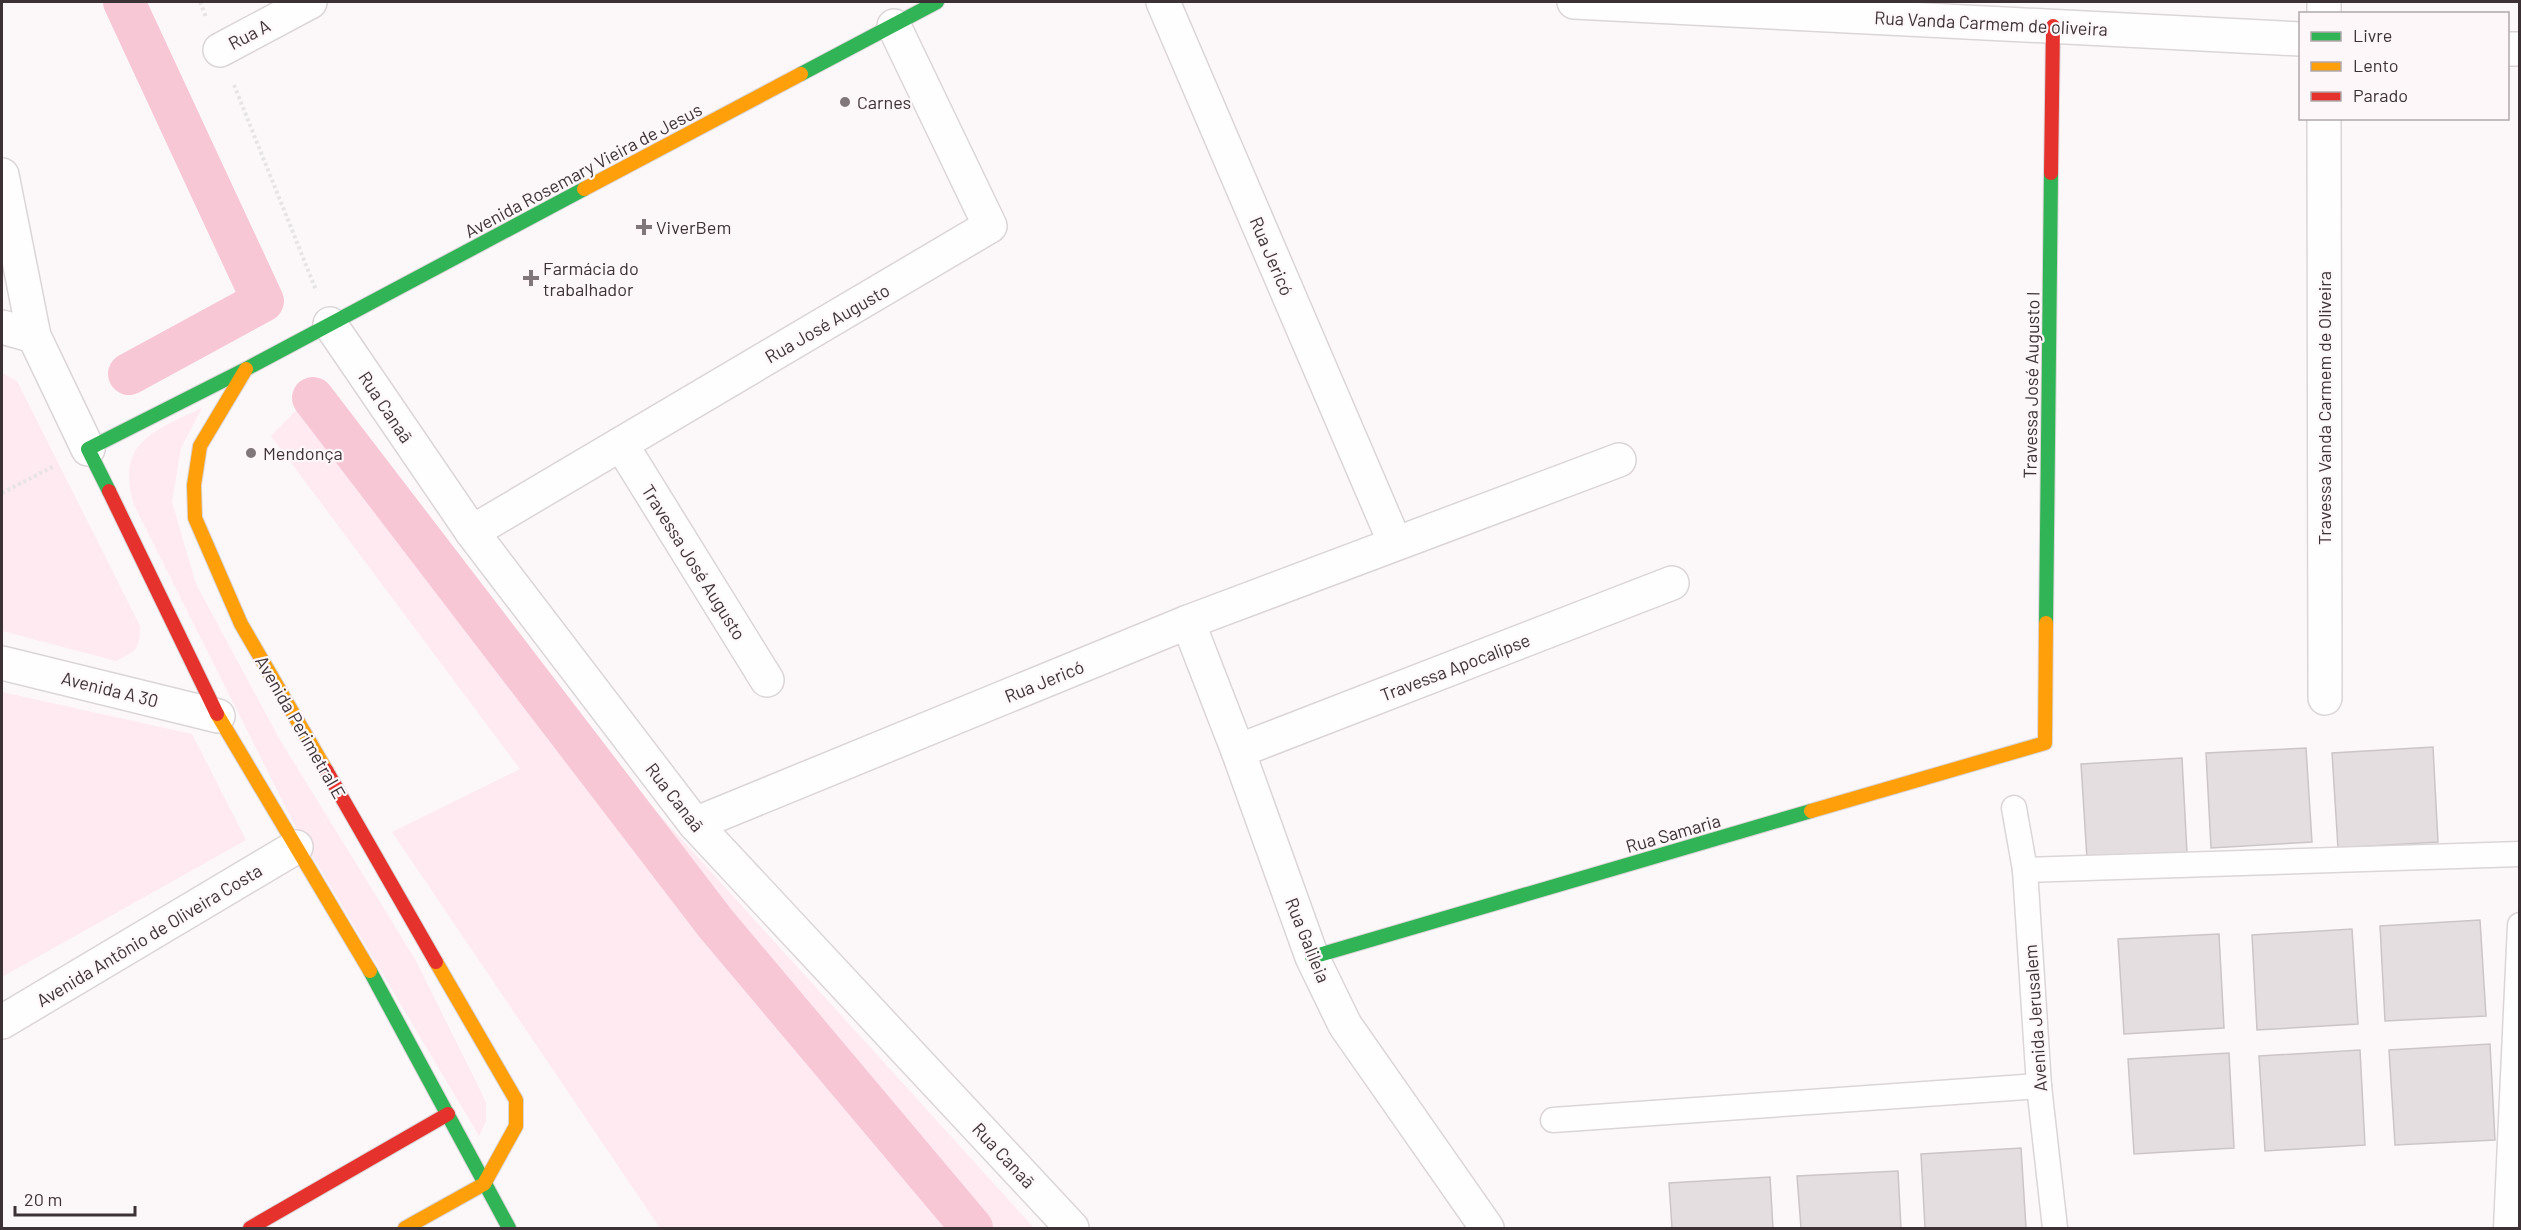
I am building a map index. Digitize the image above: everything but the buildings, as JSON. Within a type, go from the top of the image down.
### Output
[{"type":"street","name":"Rua A","points":[[219,50],[310,2]]},
{"type":"street","name":"Avenida Rosemary Vieira de Jesus","points":[[246,369],[937,2]]},
{"type":"street","name":"Rua Jericó","points":[[1163,2],[1395,543]]},
{"type":"street","name":"Rua Vanda Carmem de oliveira","points":[[1574,2],[2299,39]]},
{"type":"street","name":"Rua José Augusto","points":[[472,532],[990,226],[894,26]]},
{"type":"street","name":"Travessa José Augusto I","points":[[2045,743],[2053,26]]},
{"type":"street","name":"Travessa Vanda Carmem de Oliveira","points":[[2324,120],[2325,698]]},
{"type":"street","points":[[2,175],[34,336],[88,449],[218,716],[378,984],[509,1228]]},
{"type":"street","name":"Rua Canaã","points":[[330,324],[472,532],[695,824],[1072,1228]]},
{"type":"street","points":[[2,327],[34,336]]},
{"type":"street","points":[[88,449],[246,369]]},
{"type":"street","name":"Avenida Perimetral E","points":[[246,369],[200,446],[194,485],[195,518],[241,624],[516,1100],[516,1126],[484,1184]]},
{"type":"street","name":"Travessa José Augusto","points":[[621,444],[766,680]]},
{"type":"street","name":"Rua Jericó","points":[[695,824],[1188,622],[1619,460]]},
{"type":"street","name":"Travessa Apocalipse","points":[[1238,751],[1672,583]]},
{"type":"street","name":"Rua Galileia","points":[[1188,622],[1238,751],[1312,957],[1345,1025],[1487,1228]]},
{"type":"street","name":"Avenida A 30","points":[[2,663],[218,716]]},
{"type":"street","name":"Rua Samaria","points":[[1312,957],[2045,743]]},
{"type":"street","name":"Avenida Antônio de Oliveira Costa","points":[[2,1022],[296,847]]},
{"type":"street","points":[[250,1228],[448,1114]]},
{"type":"street","points":[[405,1228],[484,1184]]},
{"type":"lane","name":"Avenida Jerusalem","points":[[2014,808],[2025,870],[2038,1086],[2055,1228]]},
{"type":"lane","points":[[2025,870],[2520,854]]},
{"type":"lane","points":[[2506,1228],[2520,925]]},
{"type":"lane","points":[[1553,1120],[2038,1086]]},
{"type":"path","points":[[200,2],[330,324]]},
{"type":"path","points":[[2,493],[88,449]]},
{"type":"shaded area","points":[[2,373],[17,381],[140,626],[136,649],[116,661],[2,631]]},
{"type":"shaded area","points":[[324,382],[384,465],[627,779],[1034,1228],[660,1228],[392,832],[520,769],[271,436]]},
{"type":"shaded area","points":[[202,408],[181,448],[172,502],[196,584],[280,740],[415,959],[486,1102],[486,1122],[479,1136],[297,830],[134,505],[129,484],[134,453],[154,432]]},
{"type":"shaded area","points":[[2,692],[192,734],[246,840],[2,977]]},
{"type":"waterway","points":[[124,2],[263,301],[129,374]]},
{"type":"waterway","points":[[313,398],[716,924],[972,1228]]},
{"type":"traffic: fast","points":[[801,74],[937,2]]},
{"type":"traffic: fast","points":[[2046,623],[2051,173]]},
{"type":"traffic: fast","points":[[109,491],[88,449],[246,369],[584,189]]},
{"type":"traffic: fast","points":[[1312,957],[1811,811]]},
{"type":"traffic: fast","points":[[370,971],[509,1228]]},
{"type":"traffic: slow","points":[[584,189],[801,74]]},
{"type":"traffic: slow","points":[[246,369],[200,446],[194,485],[195,518],[241,624],[326,770]]},
{"type":"traffic: slow","points":[[1811,811],[2045,743],[2046,623]]},
{"type":"traffic: slow","points":[[217,714],[370,971]]},
{"type":"traffic: slow","points":[[405,1228],[484,1184],[516,1126],[516,1100],[436,962]]},
{"type":"traffic: jam","points":[[2051,173],[2053,26]]},
{"type":"traffic: jam","points":[[109,491],[217,714]]},
{"type":"traffic: jam","points":[[326,770],[436,962]]},
{"type":"traffic: jam","points":[[250,1228],[448,1114]]},
{"type":"place","name":"Carnes","points":[[845,102]]},
{"type":"place","name":"ViverBem","points":[[644,227]]},
{"type":"place","name":"Farmácia do trabalhador","points":[[531,278]]},
{"type":"place","name":"Mendonça","points":[[251,453]]}]
